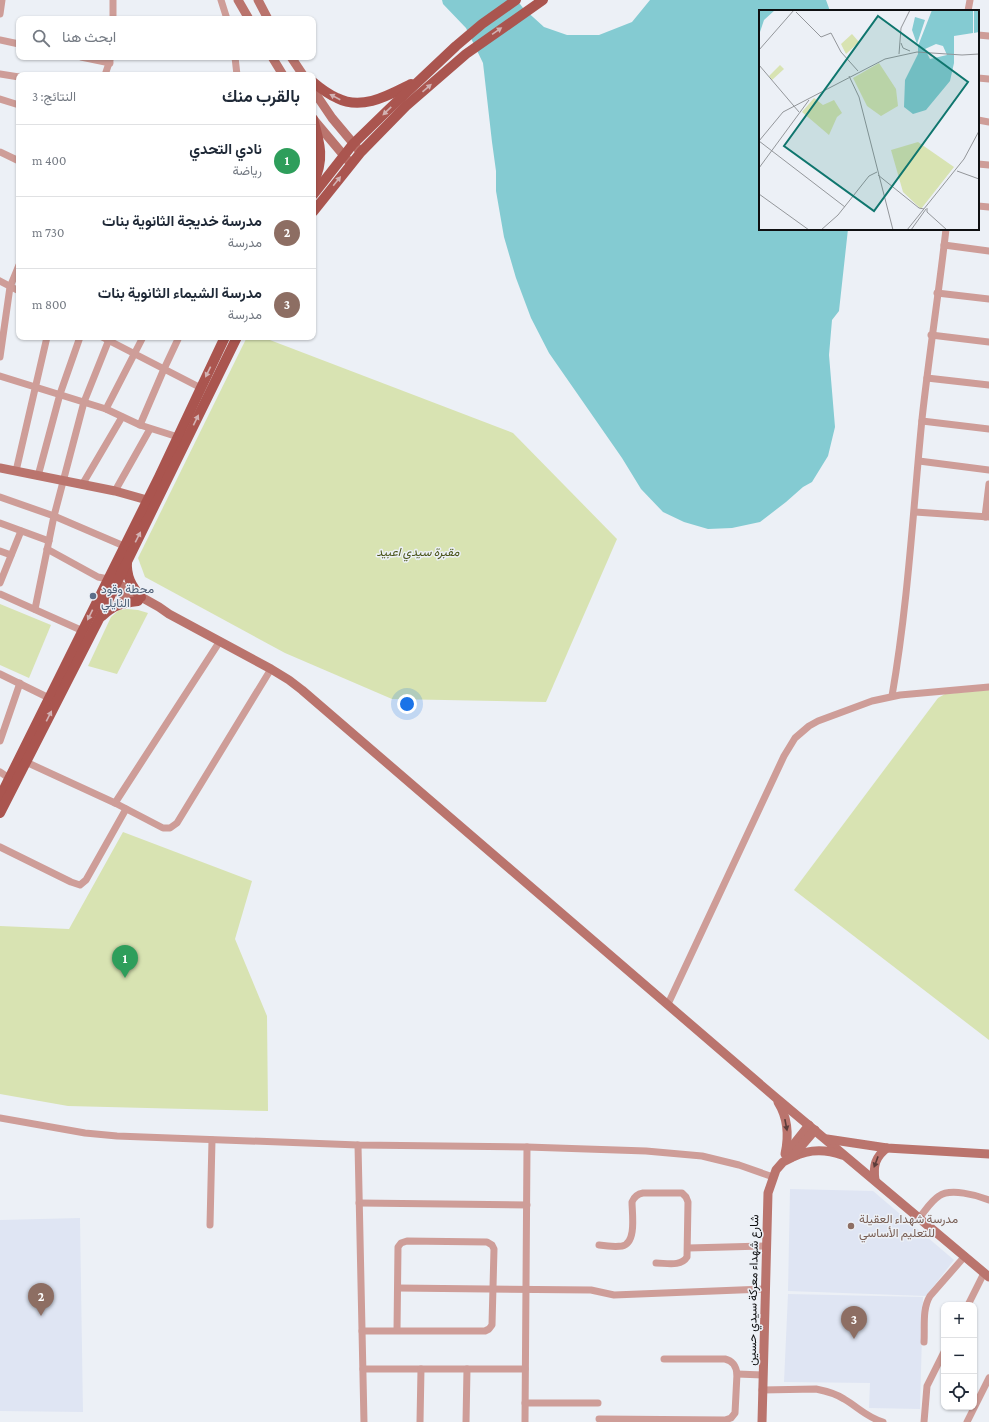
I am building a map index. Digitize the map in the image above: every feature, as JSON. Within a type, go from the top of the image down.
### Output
[{"type":"main road","points":[[238,0],[247,16]]},
{"type":"main road","points":[[258,0],[266,16]]},
{"type":"main road","points":[[316,191],[353,144],[423,77],[482,24],[516,0]]},
{"type":"main road","points":[[316,208],[361,152],[406,106],[466,54],[543,0]]},
{"type":"main road","points":[[274,60],[281,72]]},
{"type":"main road","points":[[294,60],[301,72]]},
{"type":"main road","points":[[316,84],[337,99],[359,103],[384,98],[423,77]]},
{"type":"main road","points":[[316,94],[332,118],[361,152]]},
{"type":"main road","points":[[316,123],[351,164]]},
{"type":"main road","points":[[316,129],[320,143],[321,156],[319,170],[316,176]]},
{"type":"main road","points":[[1,793],[108,583],[124,546],[224,340]]},
{"type":"main road","points":[[0,813],[99,619],[108,583],[127,560],[236,340]]},
{"type":"main road","points":[[0,468],[82,484],[147,500]]},
{"type":"main road","points":[[127,560],[126,568],[131,585],[139,599]]},
{"type":"main road","points":[[108,583],[164,610],[290,680],[775,1097],[987,1275]]},
{"type":"main road","points":[[99,619],[107,611],[120,604],[139,599]]},
{"type":"main road","points":[[775,1097],[783,1112],[787,1129],[787,1158],[805,1152],[820,1150],[835,1152],[848,1158]]},
{"type":"main road","name":"شارع شهداء معركة سيدي حسين","points":[[762,1422],[767,1202],[776,1170],[812,1127]]},
{"type":"main road","points":[[824,1138],[887,1148],[989,1154]]},
{"type":"main road","points":[[875,1180],[875,1162],[878,1156],[887,1148]]},
{"type":"street","points":[[0,14],[2,0]]},
{"type":"street","points":[[112,0],[113,16]]},
{"type":"street","points":[[221,0],[226,16]]},
{"type":"street","points":[[968,10],[970,0]]},
{"type":"street","points":[[979,35],[989,36]]},
{"type":"street","points":[[0,40],[16,43]]},
{"type":"street","points":[[106,72],[110,60]]},
{"type":"street","points":[[235,60],[237,72]]},
{"type":"street","points":[[0,74],[16,77]]},
{"type":"street","points":[[979,78],[989,79]]},
{"type":"street","points":[[0,99],[16,105]]},
{"type":"street","points":[[979,120],[989,122]]},
{"type":"street","points":[[0,152],[16,160]]},
{"type":"street","points":[[979,164],[989,165]]},
{"type":"street","points":[[979,206],[989,207]]},
{"type":"street","points":[[892,696],[898,661],[915,512],[922,421],[946,230]]},
{"type":"street","points":[[944,245],[989,251]]},
{"type":"street","points":[[0,357],[10,287],[16,272]]},
{"type":"street","points":[[0,281],[16,290]]},
{"type":"street","points":[[937,293],[989,299]]},
{"type":"street","points":[[932,335],[989,342]]},
{"type":"street","points":[[16,471],[47,340]]},
{"type":"street","points":[[38,476],[60,394],[79,340]]},
{"type":"street","points":[[35,609],[54,516],[84,402],[106,340]]},
{"type":"street","points":[[110,340],[164,370],[201,388]]},
{"type":"street","points":[[106,409],[141,340]]},
{"type":"street","points":[[140,425],[178,340]]},
{"type":"street","points":[[0,376],[106,409],[150,429],[178,437]]},
{"type":"street","points":[[927,378],[989,385]]},
{"type":"street","points":[[82,484],[122,417]]},
{"type":"street","points":[[922,421],[989,429]]},
{"type":"street","points":[[114,491],[150,429]]},
{"type":"street","points":[[919,461],[989,470]]},
{"type":"street","points":[[915,512],[987,517],[989,484]]},
{"type":"street","points":[[0,497],[54,516],[124,546]]},
{"type":"street","points":[[0,524],[49,541]]},
{"type":"street","points":[[0,583],[21,531]]},
{"type":"street","points":[[47,550],[108,583]]},
{"type":"street","points":[[0,551],[11,555]]},
{"type":"street","points":[[0,594],[83,631]]},
{"type":"street","points":[[115,803],[220,641]]},
{"type":"street","points":[[26,762],[167,829],[177,823],[271,669]]},
{"type":"street","points":[[0,674],[49,698]]},
{"type":"street","points":[[0,741],[3,724],[20,683]]},
{"type":"street","points":[[668,1004],[784,756],[795,738],[801,732],[818,721],[872,701],[892,696],[989,687]]},
{"type":"street","points":[[0,772],[9,778]]},
{"type":"street","points":[[0,847],[80,885],[86,880],[126,809]]},
{"type":"street","points":[[0,1118],[85,1133],[117,1136],[358,1145],[618,1149],[690,1154],[739,1165],[773,1177]]},
{"type":"street","points":[[210,1225],[212,1140]]},
{"type":"street","points":[[358,1145],[364,1422]]},
{"type":"street","points":[[525,1422],[527,1147]]},
{"type":"street","points":[[599,1246],[621,1246],[630,1241],[632,1234],[632,1202],[638,1195],[643,1193],[679,1192],[684,1195],[688,1202],[687,1257],[682,1262],[678,1263],[656,1263]]},
{"type":"street","points":[[919,1218],[937,1198],[945,1193],[971,1195],[989,1200]]},
{"type":"street","points":[[359,1203],[526,1205]]},
{"type":"street","points":[[362,1331],[397,1331],[487,1330],[492,1325],[494,1249],[492,1245],[489,1242],[407,1241],[401,1243],[398,1248],[397,1331]]},
{"type":"street","points":[[688,1248],[766,1246]]},
{"type":"street","points":[[924,1342],[925,1307],[927,1301],[965,1256]]},
{"type":"street","points":[[970,1302],[987,1275]]},
{"type":"street","points":[[398,1288],[591,1290],[614,1295],[765,1289]]},
{"type":"street","points":[[924,1422],[927,1386],[941,1358]]},
{"type":"street","points":[[599,1420],[728,1420],[732,1418],[735,1413],[737,1374],[735,1366],[728,1360],[664,1359]]},
{"type":"street","points":[[363,1369],[525,1369]]},
{"type":"street","points":[[420,1422],[421,1369]]},
{"type":"street","points":[[466,1422],[467,1369]]},
{"type":"street","points":[[737,1374],[763,1375]]},
{"type":"street","points":[[967,1422],[989,1378]]},
{"type":"street","points":[[762,1390],[816,1389],[824,1391],[839,1396],[863,1413],[882,1422]]},
{"type":"street","points":[[525,1403],[598,1403]]},
{"type":"shaded area","name":"مدرسة شهداء العقيلة للتعليم الأساسي","points":[[790,1189],[873,1191],[954,1260],[926,1296],[788,1291]]},
{"type":"shaded area","points":[[80,1218],[83,1412],[0,1411],[0,1220]]},
{"type":"shaded area","points":[[788,1294],[923,1297],[920,1409],[869,1408],[870,1383],[784,1382]]},
{"type":"green space","name":"مقبرة سيدي اعبيد","points":[[246,340],[270,340],[513,433],[617,539],[546,702],[392,699],[285,653],[145,577],[138,558]]},
{"type":"green space","points":[[0,604],[51,625],[29,678],[0,665]]},
{"type":"green space","points":[[127,609],[148,613],[117,674],[88,666],[111,617],[119,610]]},
{"type":"green space","points":[[989,690],[989,1040],[794,890],[938,698],[945,694]]},
{"type":"green space","points":[[123,832],[252,881],[235,939],[267,1016],[268,1111],[68,1106],[0,1094],[0,926],[69,929]]},
{"type":"water","points":[[442,0],[517,0],[523,8],[544,27],[567,35],[599,35],[632,22],[650,0],[826,0],[830,10],[759,10],[759,230],[848,230],[839,311],[832,320],[829,355],[835,427],[828,456],[812,482],[803,487],[760,522],[732,528],[708,529],[684,522],[663,512],[641,489],[622,458],[549,353],[531,318],[516,278],[504,237],[496,191],[496,171],[483,63],[466,28],[443,4]]},
{"type":"place","name":"محطة وقود النايلي","points":[[93,596]]},
{"type":"place","name":"نادي التحدي","points":[[125,978]]},
{"type":"place","name":"مدرسة شهداء العقيلة للتعليم الأساسي","points":[[851,1226]]},
{"type":"place","name":"مدرسة خديجة الثانوية بنات","points":[[41,1316]]},
{"type":"place","name":"مدرسة الشيماء الثانوية بنات","points":[[854,1339]]}]
